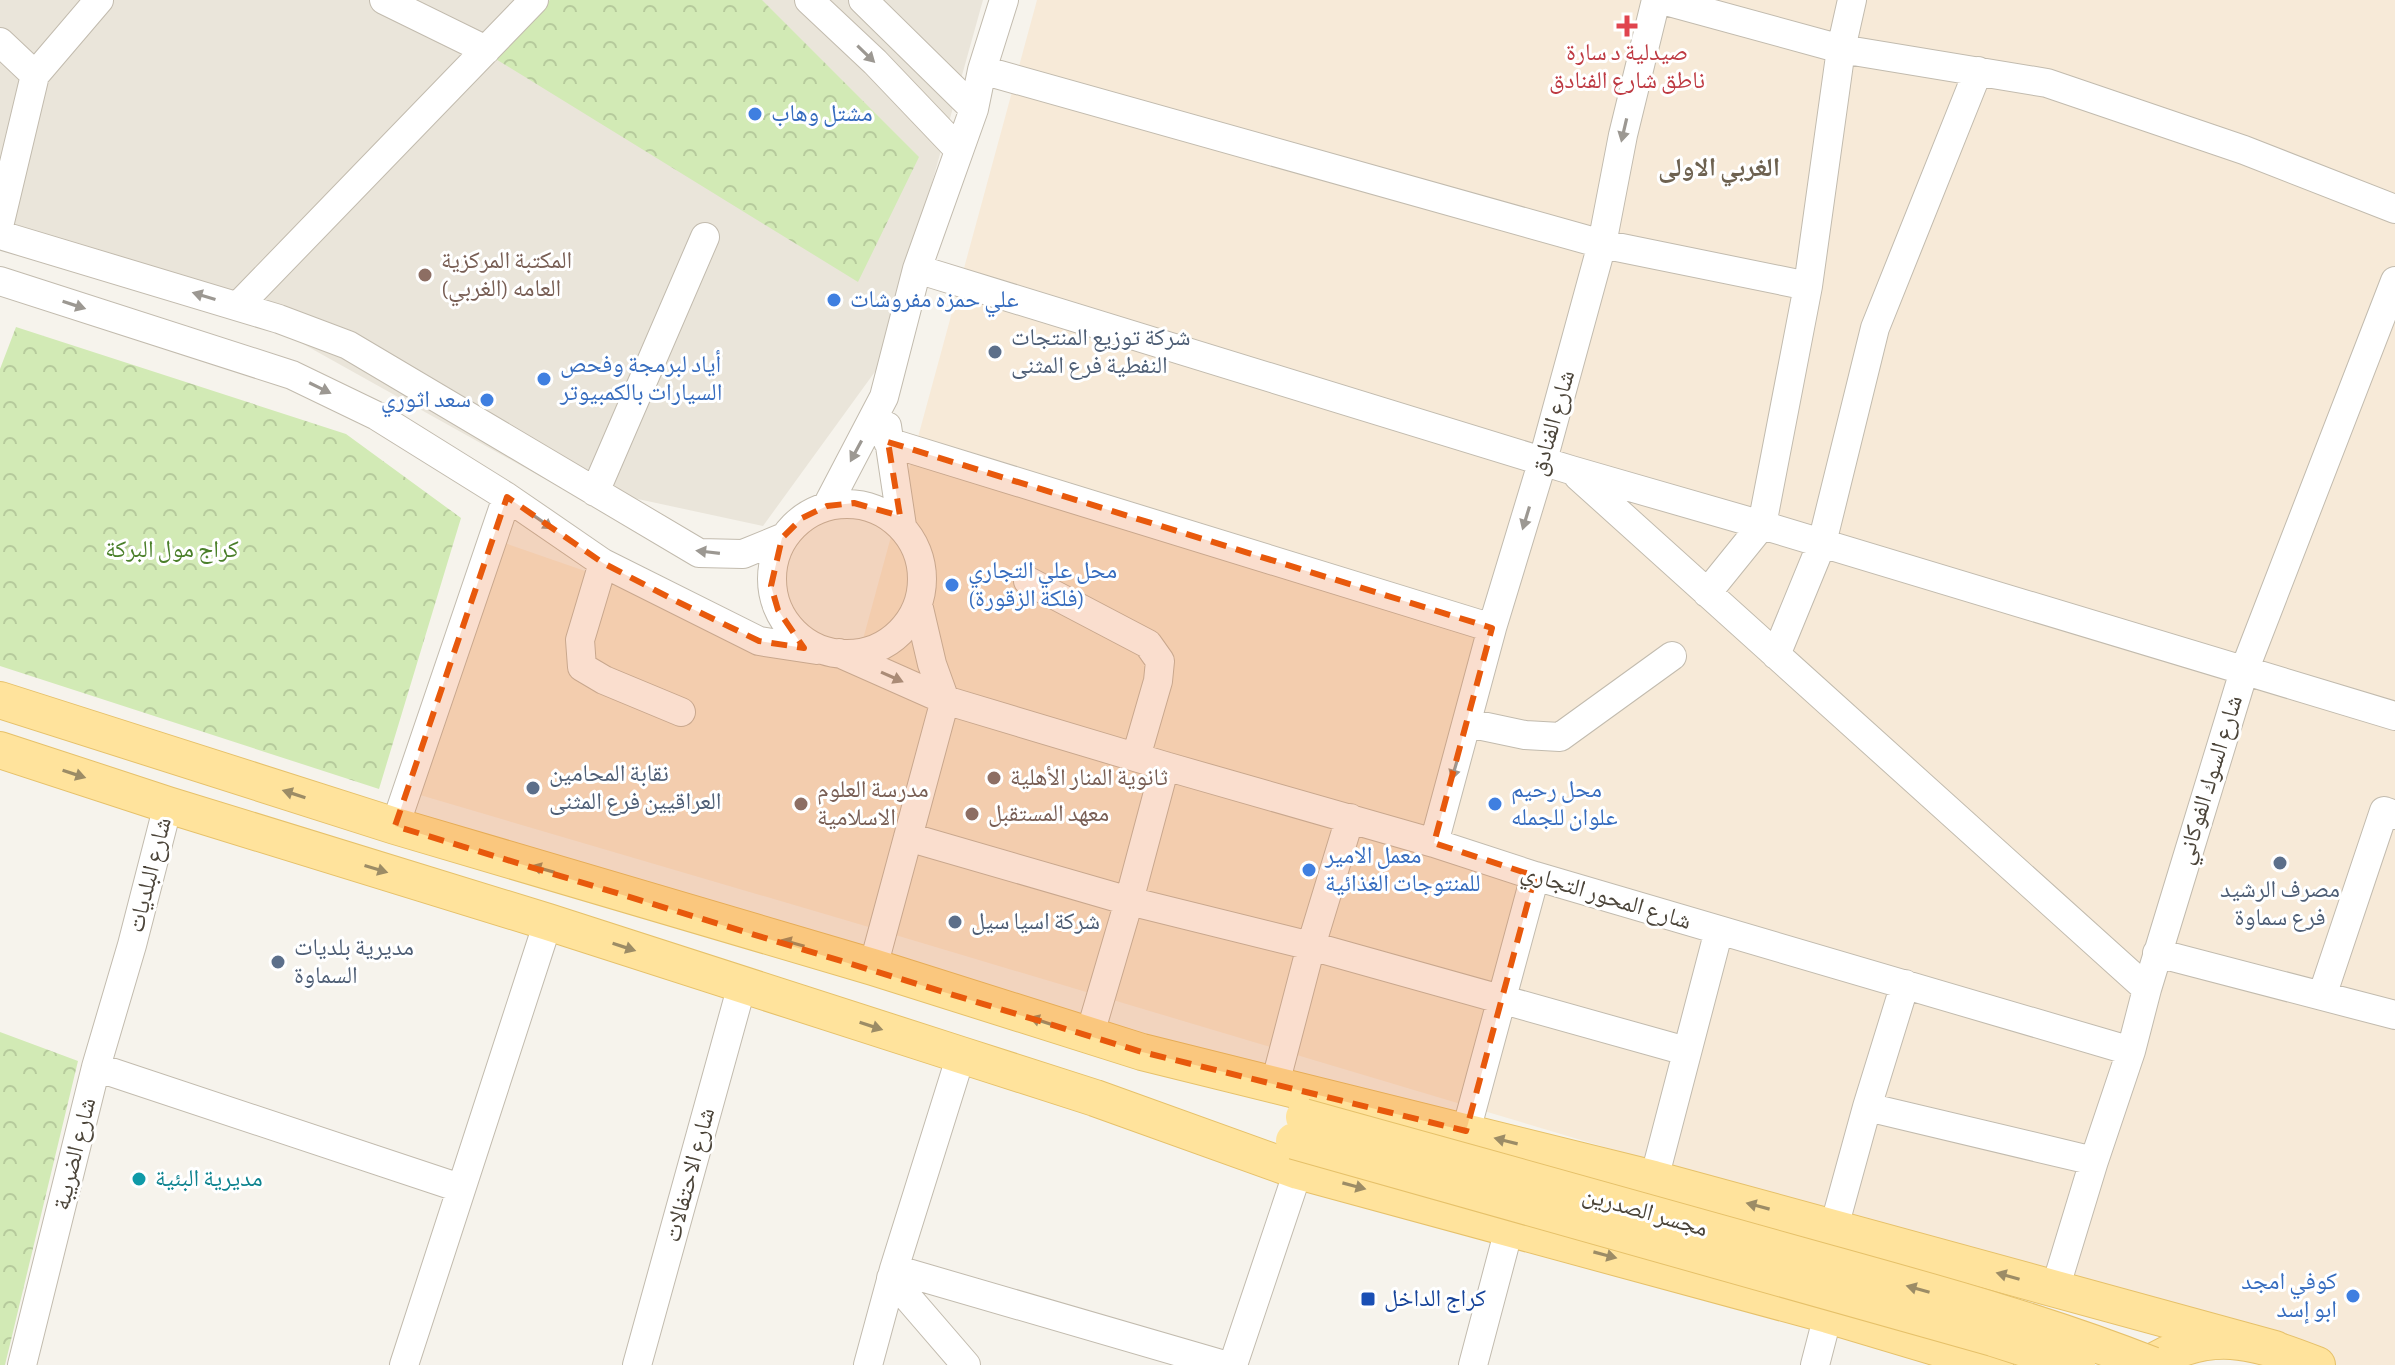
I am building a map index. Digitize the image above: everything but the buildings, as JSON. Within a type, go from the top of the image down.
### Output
[{"type":"main road","points":[[0,700],[395,826],[873,967],[1089,1037],[1834,1227],[2275,1349],[2317,1365]]},
{"type":"main road","name":"مجسر الصدرين","points":[[0,750],[1095,1098],[1225,1123],[1978,1333],[2077,1365]]},
{"type":"main road","name":"مجسر الصدرين","points":[[1142,1052],[1211,1077],[1256,1099],[1298,1143],[1670,1218],[2003,1314],[2150,1365]]},
{"type":"main road","points":[[1298,1143],[1509,1229],[1828,1315],[1995,1365]]},
{"type":"main road","points":[[1906,1338],[1938,1340],[1948,1335],[1962,1311],[1963,1292],[1959,1274],[1952,1265],[1923,1251]]},
{"type":"main road","points":[[2043,1365],[2062,1315],[2075,1306],[2093,1303],[2110,1305]]},
{"type":"main road","points":[[2150,1365],[2190,1344],[2209,1341],[2235,1341],[2275,1349]]},
{"type":"street","points":[[0,222],[35,75],[99,0]]},
{"type":"street","points":[[384,0],[486,50]]},
{"type":"street","points":[[238,306],[534,0]]},
{"type":"street","points":[[809,0],[875,62],[958,149]]},
{"type":"street","points":[[863,0],[974,109]]},
{"type":"street","points":[[827,506],[884,397],[917,269],[974,109],[982,70],[1004,0]]},
{"type":"street","points":[[1659,0],[1841,49],[2047,83],[2244,150],[2395,209]]},
{"type":"street","name":"شارع الفنادق","points":[[1434,843],[1602,244],[1623,135],[1659,0]]},
{"type":"street","points":[[1707,593],[1762,525],[1808,286],[1841,49],[1852,0]]},
{"type":"street","points":[[0,42],[35,75]]},
{"type":"street","points":[[982,70],[1602,244],[1808,286]]},
{"type":"street","points":[[1776,655],[1822,543],[1875,328],[1978,71]]},
{"type":"street","points":[[0,235],[238,306],[348,345],[699,553],[743,554],[782,538],[802,518],[827,506],[854,503],[880,510],[902,526],[917,550],[922,577],[918,604],[906,625],[889,641],[868,651],[828,652],[759,641],[603,563],[507,497],[377,416],[292,375],[0,281]]},
{"type":"street","points":[[595,492],[705,237]]},
{"type":"street","points":[[917,269],[1571,470],[2395,716]]},
{"type":"street","name":"شارع السوك الفوكاني","points":[[2055,1289],[2131,1051],[2157,953],[2244,671],[2395,281]]},
{"type":"street","points":[[884,397],[902,526]]},
{"type":"street","points":[[888,442],[1492,628]]},
{"type":"street","points":[[1571,470],[2147,989]]},
{"type":"street","points":[[395,826],[507,497]]},
{"type":"street","points":[[782,538],[773,562],[771,586],[778,610],[792,631],[828,652]]},
{"type":"street","points":[[603,563],[580,640],[582,667],[604,680],[681,712]]},
{"type":"street","points":[[1028,581],[1148,644],[1160,661],[1158,681],[1136,757]]},
{"type":"street","points":[[873,967],[945,700],[932,664],[918,604]]},
{"type":"street","name":"شارع المحور التجاري","points":[[828,652],[945,700],[2131,1051]]},
{"type":"street","points":[[1468,723],[1525,735],[1560,737],[1672,656]]},
{"type":"street","points":[[1089,1037],[1165,766]]},
{"type":"street","name":"شارع البلديات","points":[[132,945],[168,805]]},
{"type":"street","points":[[2322,996],[2384,811],[2395,815]]},
{"type":"street","points":[[1275,1084],[1311,946],[1350,818]]},
{"type":"street","points":[[908,837],[1129,901],[1311,946],[1686,1051]]},
{"type":"street","points":[[1466,1131],[1535,876]]},
{"type":"street","points":[[404,1365],[548,922]]},
{"type":"street","points":[[1654,1179],[1719,930]]},
{"type":"street","name":"شارع الضريبة","points":[[22,1365],[96,1067],[132,945]]},
{"type":"street","points":[[2157,953],[2395,1015]]},
{"type":"street","points":[[1834,1227],[1905,984]]},
{"type":"street","name":"شارع الاحتفالات","points":[[637,1365],[742,985]]},
{"type":"street","points":[[868,1365],[961,1055]]},
{"type":"street","points":[[96,1067],[460,1188]]},
{"type":"street","points":[[1867,1107],[2094,1161]]},
{"type":"street","points":[[1233,1365],[1298,1143]]},
{"type":"street","points":[[1473,1365],[1509,1229]]},
{"type":"street","points":[[893,1274],[966,1365]]},
{"type":"street","points":[[893,1274],[1224,1365]]},
{"type":"street","points":[[1815,1365],[1828,1315]]},
{"type":"highlighted area","points":[[888,442],[1492,628],[1434,843],[1535,876],[1466,1131],[1142,1052],[395,826],[507,497],[603,563],[674,600],[759,641],[804,648],[778,610],[771,586],[782,538],[802,518],[827,506],[854,503],[900,516]]},
{"type":"shaded area","points":[[0,0],[983,0],[882,362],[763,526],[545,479],[210,292],[0,227]]},
{"type":"shaded area","points":[[1037,0],[2395,0],[2395,1365],[2334,1365],[420,795],[496,540],[856,665]]},
{"type":"green space","points":[[550,0],[762,0],[919,157],[858,282],[494,58]]},
{"type":"green space","name":"كراج مول البركة","points":[[16,327],[346,434],[461,518],[379,789],[0,666],[0,369]]},
{"type":"green space","points":[[0,1032],[78,1061],[5,1365],[0,1365]]},
{"type":"place","name":"صيدلية د سارة ناطق شارع الفنادق","points":[[1627,26]]},
{"type":"place","name":"مشتل وهاب","points":[[755,114]]},
{"type":"place","name":"المكتبة المركزية العامه (الغربي)","points":[[425,275]]},
{"type":"place","name":"علي حمزه مفروشات","points":[[834,300]]},
{"type":"place","name":"شركة توزيع المنتجات النفطية فرع المثنى","points":[[995,352]]},
{"type":"place","name":"أياد لبرمجة وفحص السيارات بالكمبيوتر","points":[[544,379]]},
{"type":"place","name":"سعد اثوري","points":[[487,400]]},
{"type":"place","name":"محل علي التجاري (فلكة الزقورة)","points":[[952,585]]},
{"type":"place","name":"ثانوية المنار الأهلية","points":[[994,778]]},
{"type":"place","name":"نقابة المحامين العراقيين فرع المثنى","points":[[533,788]]},
{"type":"place","name":"مدرسة العلوم الاسلامية","points":[[801,804]]},
{"type":"place","name":"محل رحيم علوان للجمله","points":[[1495,804]]},
{"type":"place","name":"معهد المستقبل","points":[[972,814]]},
{"type":"place","name":"مصرف الرشيد فرع سماوة","points":[[2280,863]]},
{"type":"place","name":"معمل الامير للمنتوجات الغذائية","points":[[1309,870]]},
{"type":"place","name":"شركة اسيا سيل","points":[[955,922]]},
{"type":"place","name":"مديرية بلديات السماوة","points":[[278,962]]},
{"type":"place","name":"مديرية البئية","points":[[139,1179]]},
{"type":"place","name":"كوفي امجد ابو إسد","points":[[2353,1296]]},
{"type":"place","name":"كراج الداخل","points":[[1368,1299]]},
{"type":"district","name":"الغربي الاولى","points":[[1719,168]]}]
